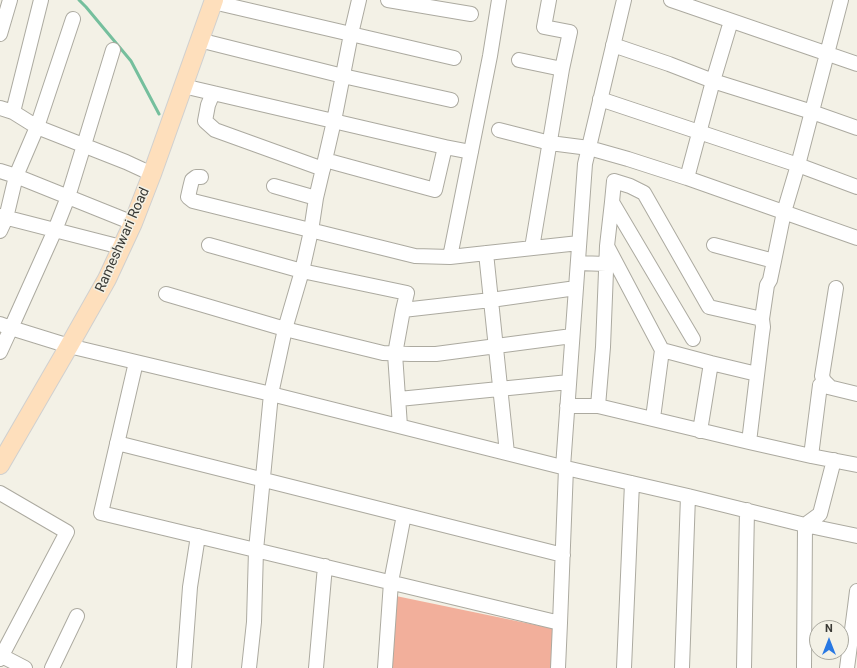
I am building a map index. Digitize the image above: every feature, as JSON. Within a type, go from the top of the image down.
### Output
[{"type":"main road","name":"Rameshwari Road","points":[[1,459],[69,346],[107,279],[133,223],[152,174],[213,1]]},
{"type":"street","points":[[0,34],[10,0]]},
{"type":"street","points":[[41,0],[6,110],[37,127],[126,162],[152,174]]},
{"type":"street","points":[[249,668],[254,622],[256,550],[271,394],[285,328],[302,271],[351,34],[360,0]]},
{"type":"street","points":[[388,0],[471,14]]},
{"type":"street","points":[[450,257],[491,49],[499,0]]},
{"type":"street","points":[[532,248],[562,69],[570,32],[544,27],[549,0]]},
{"type":"street","points":[[670,0],[857,64]]},
{"type":"street","points":[[749,442],[763,327],[762,319],[766,285],[770,280],[784,212],[798,165],[841,0]]},
{"type":"street","points":[[213,1],[454,58]]},
{"type":"street","points":[[558,668],[567,406],[585,164],[613,45],[620,1]]},
{"type":"street","points":[[74,19],[37,127],[16,176],[2,222],[55,230],[121,247]]},
{"type":"street","points":[[687,178],[731,21]]},
{"type":"street","points":[[199,40],[343,76],[451,100]]},
{"type":"street","points":[[613,45],[713,81],[812,112],[857,128]]},
{"type":"street","points":[[0,352],[5,326],[55,230],[68,197],[113,50]]},
{"type":"street","points":[[519,60],[562,69]]},
{"type":"street","points":[[183,86],[471,152]]},
{"type":"street","points":[[213,93],[208,105],[205,121],[215,130],[324,165],[435,190],[445,147]]},
{"type":"street","points":[[600,99],[798,165],[857,187]]},
{"type":"street","points":[[499,130],[550,143],[589,148],[628,159],[687,178],[857,238]]},
{"type":"street","points":[[0,170],[133,223]]},
{"type":"street","points":[[201,177],[196,177],[192,180],[188,197],[193,201],[415,256],[450,257],[579,243]]},
{"type":"street","points":[[598,406],[603,347],[607,246],[614,181],[630,186],[644,193],[709,307],[762,319]]},
{"type":"street","points":[[274,186],[316,198]]},
{"type":"street","points":[[612,202],[693,339]]},
{"type":"street","points":[[209,244],[302,271],[407,293],[395,354],[400,426]]},
{"type":"street","points":[[714,244],[774,261]]},
{"type":"street","points":[[607,246],[662,350],[653,418]]},
{"type":"street","points":[[486,253],[507,453]]},
{"type":"street","points":[[578,263],[606,264]]},
{"type":"street","points":[[403,310],[576,288]]},
{"type":"street","points":[[830,387],[824,381],[822,376],[836,288]]},
{"type":"street","points":[[166,294],[285,328],[383,353],[436,354],[572,336]]},
{"type":"street","points":[[5,326],[69,346],[271,394],[564,467],[805,525],[857,536]]},
{"type":"street","points":[[662,350],[757,374]]},
{"type":"street","points":[[136,362],[101,513],[560,622]]},
{"type":"street","points":[[700,430],[710,363]]},
{"type":"street","points":[[399,399],[569,382]]},
{"type":"street","points":[[811,456],[820,385],[857,394]]},
{"type":"street","points":[[567,406],[598,406],[749,442],[857,465]]},
{"type":"street","points":[[117,442],[563,555]]},
{"type":"street","points":[[805,525],[820,514],[834,460]]},
{"type":"street","points":[[624,668],[632,483]]},
{"type":"street","points":[[0,494],[67,532],[1,657],[25,668]]},
{"type":"street","points":[[682,668],[688,496]]},
{"type":"street","points":[[744,668],[747,510]]},
{"type":"street","points":[[385,668],[391,582],[404,515]]},
{"type":"street","points":[[804,668],[805,525]]},
{"type":"street","points":[[184,668],[190,587],[198,536]]},
{"type":"street","points":[[316,668],[325,566]]},
{"type":"street","points":[[847,668],[857,591]]},
{"type":"street","points":[[52,668],[77,616]]},
{"type":"shaded area","points":[[396,596],[555,629],[552,668],[391,668]]},
{"type":"waterway","points":[[79,0],[131,61],[159,114]]}]
